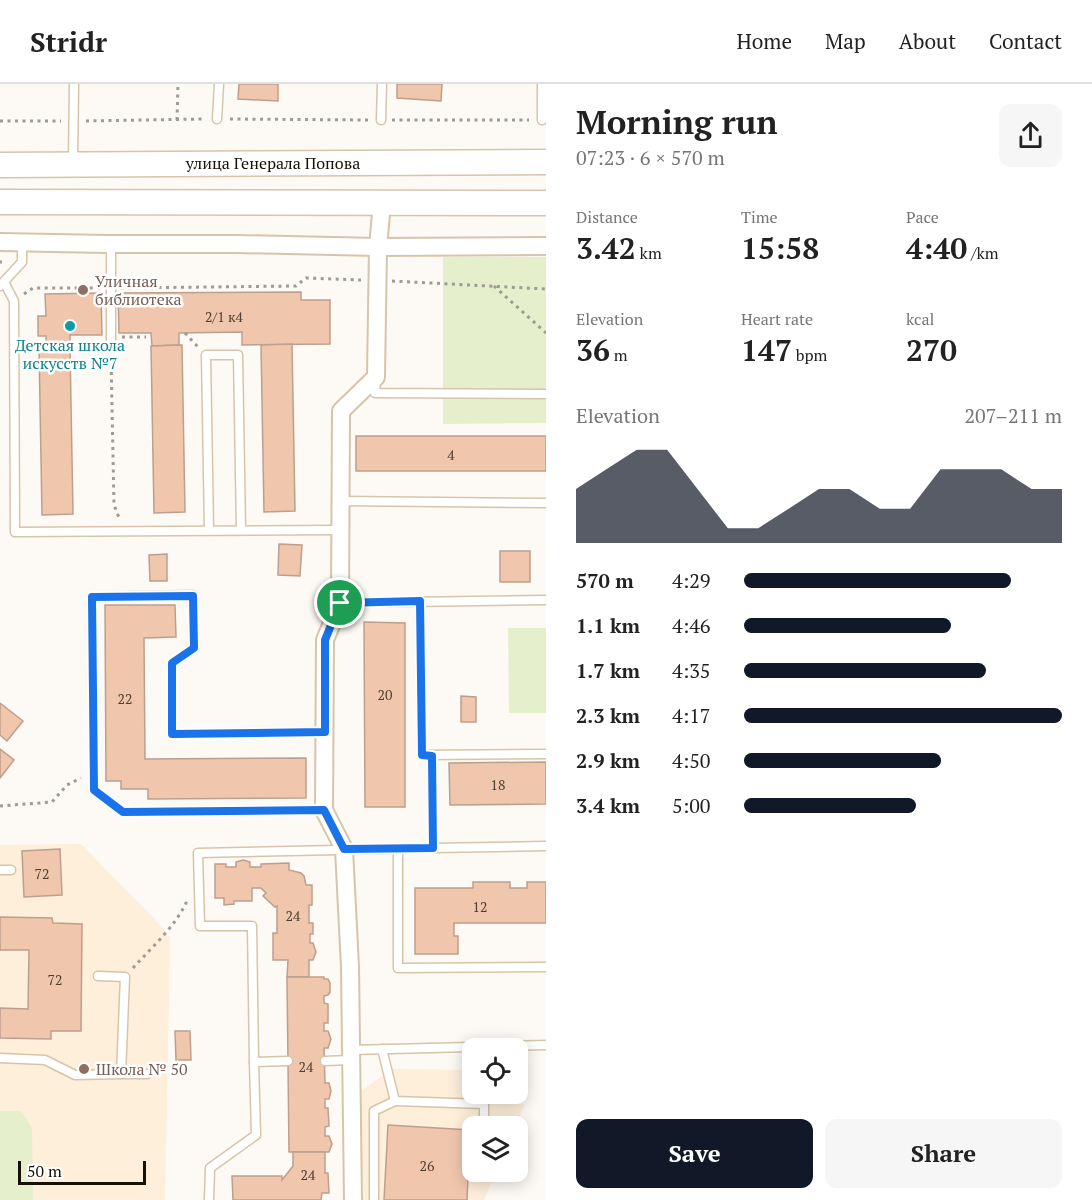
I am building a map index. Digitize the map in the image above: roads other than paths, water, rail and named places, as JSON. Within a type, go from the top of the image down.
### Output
[{"type":"main road","name":"улица Генерала Попова","points":[[0,165],[546,162]]},
{"type":"main road","points":[[0,202],[546,203]]},
{"type":"street","points":[[353,1200],[350,967],[344,849],[324,810],[325,640],[340,603],[340,411],[376,377],[378,247],[382,203]]},
{"type":"street","points":[[0,242],[378,247],[546,246]]},
{"type":"lane","points":[[73,164],[74,84]]},
{"type":"lane","points":[[217,119],[219,84]]},
{"type":"lane","points":[[381,120],[382,84]]},
{"type":"lane","points":[[542,84],[542,120]]},
{"type":"lane","points":[[22,243],[22,262],[2,284],[14,300],[15,532],[339,530]]},
{"type":"lane","points":[[111,244],[111,342]]},
{"type":"lane","points":[[209,530],[206,355],[238,355],[241,530]]},
{"type":"lane","points":[[376,377],[375,393],[546,394]]},
{"type":"lane","points":[[339,501],[546,503]]},
{"type":"lane","points":[[324,810],[123,812],[94,790],[92,597],[193,596],[194,648],[172,663],[172,734],[325,732]]},
{"type":"lane","points":[[340,603],[546,600]]},
{"type":"lane","points":[[420,601],[422,755],[546,754]]},
{"type":"lane","points":[[432,756],[433,848]]},
{"type":"lane","points":[[209,1200],[210,1168],[256,1135],[252,926],[200,926],[198,853],[546,846]]},
{"type":"lane","points":[[398,848],[398,968],[546,967]]},
{"type":"lane","points":[[0,870],[11,870]]},
{"type":"lane","points":[[98,976],[125,977],[121,1074]]},
{"type":"lane","points":[[325,1061],[382,1049],[546,1045]]},
{"type":"lane","points":[[382,1049],[395,1101]]},
{"type":"lane","points":[[0,1058],[45,1060],[75,1075],[147,1074]]},
{"type":"lane","points":[[254,1062],[288,1061]]},
{"type":"lane","points":[[374,1200],[374,1111],[395,1101],[484,1104],[484,1116]]},
{"type":"place","name":"Уличная библиотека","points":[[83,290]]},
{"type":"place","name":"Детская школа искусств №7","points":[[70,326]]},
{"type":"place","name":"Школа № 50","points":[[84,1069]]}]
